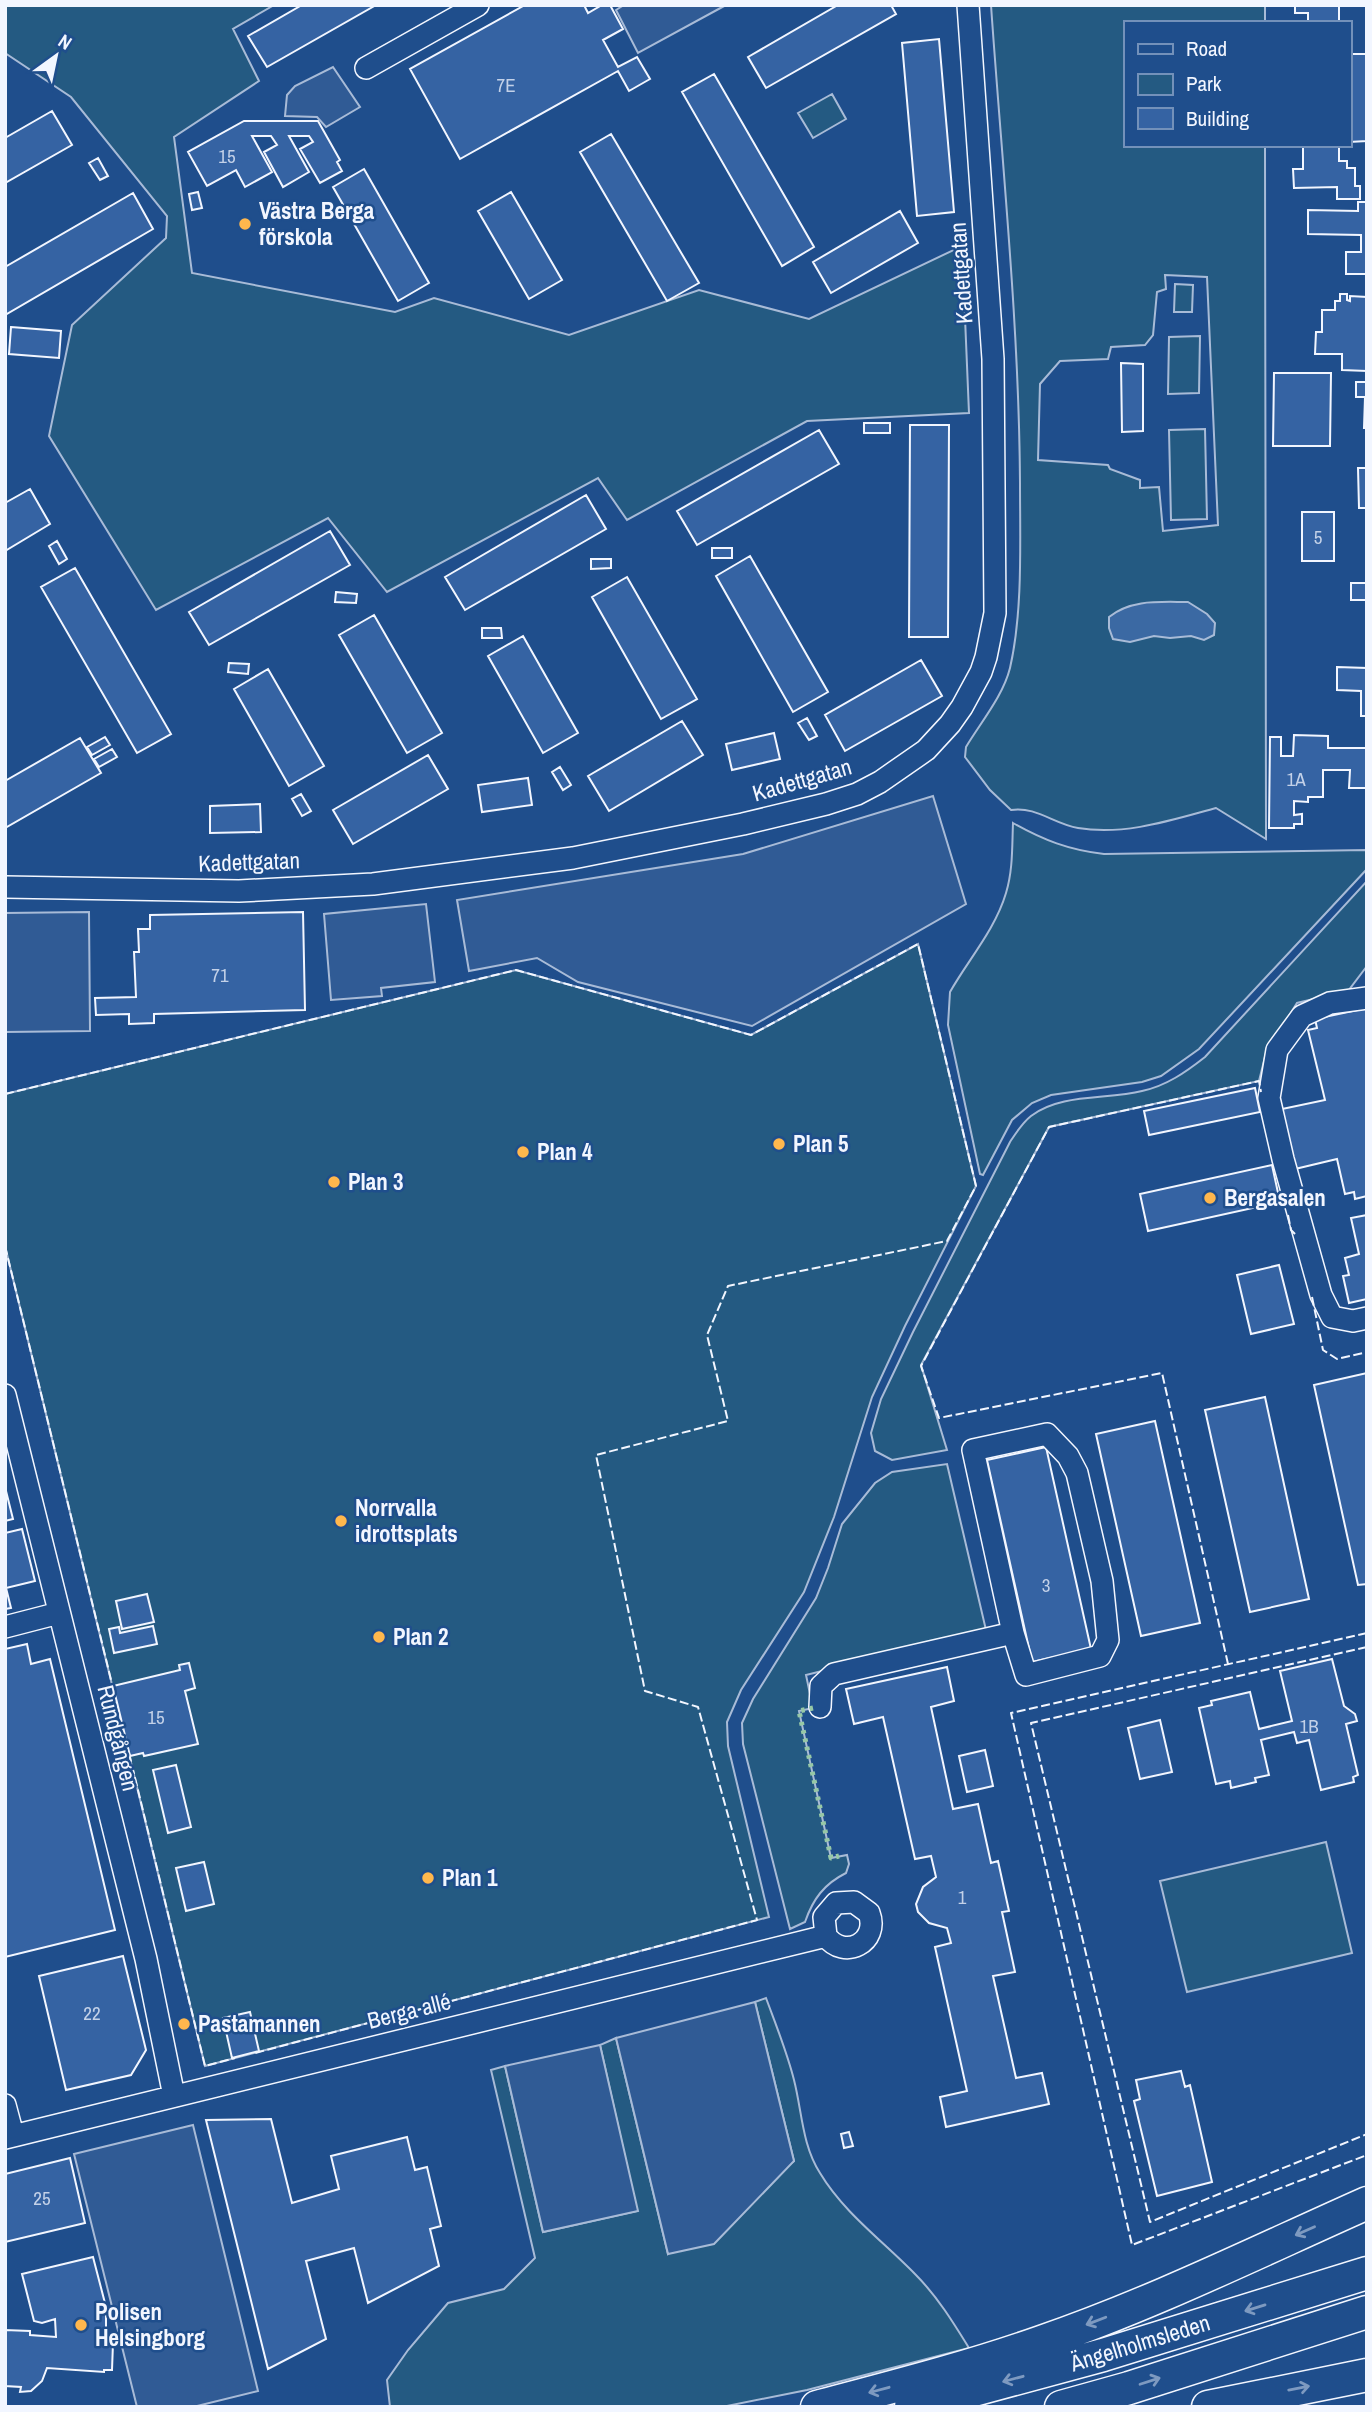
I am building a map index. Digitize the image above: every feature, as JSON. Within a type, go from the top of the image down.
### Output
[{"type":"highway","points":[[817,2407],[936,2375],[1041,2342],[1186,2285],[1367,2203]]},
{"type":"highway","name":"Ängelholmsleden","points":[[911,2407],[1103,2355],[1367,2273]]},
{"type":"highway","name":"Ängelholmsleden","points":[[1061,2407],[1367,2312]]},
{"type":"highway","points":[[1208,2407],[1367,2375]]},
{"type":"street","points":[[366,68],[478,5]]},
{"type":"street","name":"Kadettgatan","points":[[5,887],[239,891],[373,884],[573,858],[743,824],[826,804],[857,794],[880,782],[926,750],[962,707],[981,672],[995,613],[993,359],[968,5]]},
{"type":"street","points":[[1367,998],[1330,1003],[1302,1016],[1277,1050],[1269,1098],[1321,1295],[1332,1317],[1353,1321],[1367,1318]]},
{"type":"street","name":"Rundgången","points":[[5,1395],[146,1959],[174,2096]]},
{"type":"street","points":[[1047,1434],[1068,1456],[1077,1473],[1102,1581],[1108,1640],[1100,1656],[1026,1675],[1013,1633],[974,1450],[1047,1434]]},
{"type":"street","points":[[5,1627],[59,1613]]},
{"type":"street","points":[[820,1707],[821,1686],[834,1674],[1013,1633]]},
{"type":"street","name":"Berga allé","points":[[9,2136],[826,1936]]},
{"type":"street","points":[[5,2105],[9,2136]]},
{"type":"green space","points":[[5,5],[274,5],[233,29],[259,81],[174,137],[192,273],[395,312],[434,298],[569,335],[699,290],[809,319],[962,246],[969,413],[807,421],[627,520],[598,478],[387,592],[328,518],[156,610],[49,436],[72,325],[166,238],[167,216],[71,97],[5,53]]},
{"type":"green space","points":[[991,5],[1265,5],[1265,21],[1124,21],[1124,147],[1265,147],[1266,839],[1216,808],[1130,828],[1095,830],[1069,826],[1037,813],[1011,810],[990,790],[965,757],[966,747],[997,699],[1007,678],[1019,600],[1019,423]],"holes":[[[1165,275],[1207,277],[1218,525],[1163,531],[1159,487],[1140,488],[1140,480],[1110,469],[1108,465],[1038,460],[1040,384],[1060,361],[1108,359],[1111,347],[1145,345],[1153,335],[1157,292],[1166,289]]]},
{"type":"green space","points":[[832,94],[846,119],[813,138],[798,113]]},
{"type":"green space","points":[[1175,284],[1193,285],[1192,312],[1174,312]]},
{"type":"green space","points":[[1200,336],[1199,393],[1168,394],[1169,337]]},
{"type":"green space","points":[[1205,429],[1207,519],[1171,520],[1169,430]]},
{"type":"green space","points":[[1013,823],[1057,843],[1104,854],[1367,850],[1367,869],[1199,1049],[1161,1076],[1142,1082],[1051,1095],[1032,1103],[1012,1120],[983,1175],[980,1174],[948,1025],[950,992],[1001,907],[1010,876]]},
{"type":"green space","points":[[1367,881],[1367,966],[1348,991],[1297,1003],[1266,1053],[1259,1081],[1049,1127],[921,1365],[947,1450],[892,1460],[875,1451],[871,1433],[881,1399],[1010,1142],[1022,1125],[1031,1116],[1056,1104],[1151,1089],[1191,1068],[1205,1057]]},
{"type":"green space","name":"Norrvalla idrottsplats","points":[[918,944],[976,1186],[872,1397],[834,1517],[804,1592],[741,1690],[727,1722],[728,1746],[769,1917],[205,2066],[5,1246],[5,1094],[516,970],[751,1035]]},
{"type":"green space","points":[[947,1464],[986,1630],[806,1675],[813,1708],[799,1711],[831,1858],[847,1855],[849,1864],[846,1873],[820,1893],[805,1922],[790,1929],[743,1744],[742,1723],[753,1699],[816,1598],[842,1524],[875,1483],[892,1472]]},
{"type":"green space","points":[[1326,1842],[1352,1953],[1187,1992],[1160,1881]]},
{"type":"green space","points":[[766,1998],[791,2070],[809,2151],[820,2173],[852,2214],[923,2282],[969,2348],[807,2390],[722,2407],[390,2407],[387,2380],[408,2350],[448,2303],[504,2289],[535,2258],[491,2070],[505,2066],[543,2232],[637,2211],[600,2045],[616,2038],[668,2254],[794,2161],[755,2002]]},
{"type":"shaded area","points":[[624,5],[726,5],[638,53],[616,10]]},
{"type":"shaded area","points":[[333,67],[360,107],[326,127],[317,117],[285,116],[287,95],[295,86]]},
{"type":"shaded area","points":[[1188,602],[1207,614],[1215,623],[1214,635],[1204,640],[1191,636],[1154,636],[1130,642],[1113,639],[1109,617],[1118,611],[1136,604]]},
{"type":"shaded area","points":[[933,796],[966,904],[752,1026],[578,982],[537,958],[469,971],[457,900],[743,854]]},
{"type":"shaded area","points":[[426,904],[435,982],[381,988],[382,996],[331,1000],[324,914]]},
{"type":"shaded area","points":[[89,912],[90,1031],[5,1032],[5,913]]},
{"type":"shaded area","points":[[755,2002],[794,2161],[714,2244],[668,2254],[616,2038]]},
{"type":"shaded area","points":[[600,2045],[638,2211],[543,2232],[505,2066]]},
{"type":"shaded area","points":[[193,2125],[258,2391],[193,2407],[137,2407],[74,2154]]},
{"type":"building","points":[[302,5],[376,5],[267,67],[248,36]]},
{"type":"building","points":[[525,5],[584,5],[588,13],[602,5],[610,5],[623,29],[603,40],[618,67],[637,57],[650,79],[629,91],[618,71],[460,159],[410,69]]},
{"type":"building","points":[[838,5],[891,5],[896,14],[766,88],[748,57]]},
{"type":"building","points":[[1295,5],[1339,5],[1339,21],[1308,21],[1308,13],[1295,13]]},
{"type":"building","points":[[939,39],[954,212],[917,216],[902,43]]},
{"type":"building","points":[[1351,54],[1367,54],[1367,141],[1351,142]]},
{"type":"building","points":[[714,74],[814,247],[782,266],[682,92]]},
{"type":"building","points":[[52,111],[72,145],[5,183],[5,138]]},
{"type":"building","points":[[244,121],[318,121],[340,160],[337,162],[342,171],[320,183],[300,149],[313,142],[309,136],[289,136],[309,172],[283,187],[264,152],[277,145],[271,136],[252,136],[272,172],[245,187],[236,170],[207,186],[188,152]]},
{"type":"building","points":[[611,134],[699,283],[667,301],[580,152]]},
{"type":"building","points":[[1303,147],[1339,147],[1339,161],[1347,161],[1347,168],[1355,168],[1355,186],[1360,186],[1360,199],[1337,199],[1337,187],[1294,188],[1293,169],[1303,169]]},
{"type":"building","points":[[98,158],[108,176],[100,180],[89,163]]},
{"type":"building","points":[[364,169],[429,283],[398,301],[333,187]]},
{"type":"building","points":[[198,192],[202,208],[192,210],[189,194]]},
{"type":"building","points":[[511,192],[562,280],[529,299],[478,211]]},
{"type":"building","points":[[133,193],[153,229],[5,315],[5,267]]},
{"type":"building","points":[[1358,202],[1367,202],[1367,274],[1346,274],[1346,252],[1361,252],[1361,235],[1308,234],[1308,210],[1358,211]]},
{"type":"building","points":[[900,211],[918,243],[831,293],[813,262]]},
{"type":"building","points":[[1340,294],[1347,294],[1347,300],[1350,301],[1350,296],[1367,297],[1367,371],[1342,370],[1342,354],[1315,354],[1316,332],[1322,332],[1322,310],[1335,310],[1335,301],[1340,301]]},
{"type":"building","points":[[11,327],[61,331],[59,358],[9,354]]},
{"type":"building","points":[[1121,363],[1143,364],[1143,431],[1122,432]]},
{"type":"building","points":[[1274,373],[1331,373],[1330,446],[1273,446]]},
{"type":"building","points":[[1356,382],[1367,382],[1367,428],[1364,428],[1365,397],[1356,397]]},
{"type":"building","points":[[864,423],[890,423],[890,433],[864,433]]},
{"type":"building","points":[[910,425],[949,425],[948,637],[909,637]]},
{"type":"building","points":[[819,430],[839,464],[697,545],[677,511]]},
{"type":"building","points":[[1366,453],[1367,508],[1359,508],[1358,468],[1366,468]]},
{"type":"building","points":[[30,489],[50,524],[5,551],[5,503]]},
{"type":"building","points":[[586,495],[606,529],[465,610],[445,577]]},
{"type":"building","points":[[1302,512],[1334,512],[1334,561],[1302,561]]},
{"type":"building","points":[[330,531],[350,565],[209,645],[189,612]]},
{"type":"building","points":[[57,541],[67,559],[59,564],[49,546]]},
{"type":"building","points":[[712,548],[732,548],[732,558],[712,558]]},
{"type":"building","points":[[750,556],[828,692],[793,712],[716,576]]},
{"type":"building","points":[[591,559],[611,559],[611,568],[591,569]]},
{"type":"building","points":[[75,568],[171,734],[137,753],[41,587]]},
{"type":"building","points":[[627,577],[697,699],[661,719],[592,597]]},
{"type":"building","points":[[1351,583],[1367,583],[1367,600],[1351,600]]},
{"type":"building","points":[[336,592],[357,594],[356,603],[335,602]]},
{"type":"building","points":[[374,615],[442,733],[407,753],[339,635]]},
{"type":"building","points":[[482,628],[501,628],[502,638],[482,638]]},
{"type":"building","points":[[523,636],[578,733],[543,753],[488,656]]},
{"type":"building","points":[[921,660],[942,696],[845,751],[825,715]]},
{"type":"building","points":[[229,663],[249,664],[248,674],[228,672]]},
{"type":"building","points":[[1337,667],[1367,668],[1367,716],[1361,716],[1361,691],[1337,690]]},
{"type":"building","points":[[268,669],[324,766],[289,786],[234,689]]},
{"type":"building","points":[[807,718],[817,736],[809,740],[798,723]]},
{"type":"building","points":[[682,721],[703,755],[609,811],[588,776]]},
{"type":"building","points":[[774,733],[780,759],[732,770],[726,744]]},
{"type":"building","points":[[1294,735],[1328,736],[1328,748],[1367,748],[1367,788],[1349,788],[1350,770],[1323,770],[1323,797],[1308,797],[1308,802],[1294,801],[1294,815],[1302,814],[1302,824],[1294,824],[1294,828],[1269,828],[1270,737],[1281,737],[1281,756],[1293,756]]},
{"type":"building","points":[[105,737],[110,745],[92,755],[87,747]]},
{"type":"building","points":[[80,738],[101,773],[5,828],[5,781]]},
{"type":"building","points":[[112,749],[117,757],[99,767],[94,759]]},
{"type":"building","points":[[428,755],[448,789],[353,844],[333,810]]},
{"type":"building","points":[[560,767],[571,785],[563,790],[552,772]]},
{"type":"building","points":[[528,778],[532,805],[482,812],[478,785]]},
{"type":"building","points":[[301,794],[311,811],[302,816],[292,799]]},
{"type":"building","points":[[260,804],[261,832],[210,833],[210,806]]},
{"type":"building","points":[[303,912],[305,1010],[154,1014],[154,1023],[129,1024],[129,1014],[96,1015],[95,998],[136,997],[134,952],[139,952],[138,929],[150,929],[150,915]]},
{"type":"building","points":[[1367,1008],[1367,1196],[1355,1199],[1354,1192],[1345,1194],[1337,1159],[1295,1169],[1282,1109],[1325,1100],[1308,1030],[1317,1028],[1315,1019]]},
{"type":"building","points":[[1255,1088],[1260,1112],[1149,1135],[1144,1111]]},
{"type":"building","name":"Bergasalen","points":[[1272,1165],[1280,1202],[1148,1231],[1140,1194]]},
{"type":"building","points":[[1367,1215],[1367,1299],[1349,1303],[1343,1276],[1349,1275],[1345,1258],[1359,1254],[1351,1218]]},
{"type":"building","points":[[1279,1265],[1294,1324],[1251,1334],[1237,1275]]},
{"type":"building","points":[[1367,1373],[1367,1584],[1358,1585],[1314,1385]]},
{"type":"building","points":[[1265,1397],[1309,1599],[1250,1612],[1205,1410]]},
{"type":"building","points":[[1155,1421],[1200,1623],[1141,1636],[1096,1434]]},
{"type":"building","points":[[1046,1447],[1091,1649],[1032,1662],[987,1460]]},
{"type":"building","points":[[5,1487],[13,1519],[5,1521]]},
{"type":"building","points":[[22,1529],[35,1581],[6,1588],[11,1608],[5,1609],[5,1533]]},
{"type":"building","points":[[147,1594],[154,1622],[122,1629],[116,1601]]},
{"type":"building","points":[[153,1626],[157,1644],[114,1653],[109,1629],[119,1627],[120,1633]]},
{"type":"building","points":[[27,1644],[31,1664],[50,1659],[115,1930],[5,1957],[5,1649]]},
{"type":"building","points":[[1332,1659],[1344,1706],[1355,1714],[1357,1721],[1346,1724],[1358,1775],[1353,1777],[1354,1782],[1321,1790],[1309,1740],[1297,1743],[1294,1732],[1261,1740],[1269,1775],[1255,1778],[1256,1782],[1231,1788],[1230,1781],[1216,1784],[1199,1708],[1212,1705],[1211,1701],[1250,1692],[1259,1729],[1292,1721],[1280,1671]]},
{"type":"building","points":[[189,1663],[195,1688],[185,1691],[198,1744],[144,1756],[143,1753],[130,1756],[113,1686],[180,1670],[179,1665]]},
{"type":"building","points":[[947,1667],[954,1701],[931,1707],[953,1809],[978,1804],[991,1863],[998,1861],[1009,1911],[1002,1912],[1015,1972],[993,1976],[1016,2078],[1042,2073],[1049,2104],[946,2127],[940,2097],[967,2091],[935,1947],[951,1943],[947,1928],[929,1923],[918,1912],[916,1904],[923,1887],[936,1877],[931,1856],[915,1859],[883,1717],[854,1724],[846,1689]]},
{"type":"building","points":[[1160,1720],[1172,1772],[1140,1779],[1128,1728]]},
{"type":"building","points":[[985,1750],[993,1786],[967,1792],[959,1756]]},
{"type":"building","points":[[176,1765],[191,1827],[168,1833],[153,1770]]},
{"type":"building","points":[[204,1862],[214,1904],[186,1911],[176,1868]]},
{"type":"building","points":[[123,1956],[146,2050],[131,2075],[66,2090],[39,1976]]},
{"type":"building","points":[[250,2012],[259,2051],[232,2058],[223,2018]]},
{"type":"building","points":[[1181,2071],[1185,2087],[1190,2085],[1212,2182],[1157,2196],[1134,2101],[1140,2099],[1136,2080]]},
{"type":"building","points":[[271,2119],[292,2203],[339,2189],[331,2156],[407,2137],[415,2170],[427,2167],[441,2226],[430,2229],[439,2266],[368,2303],[354,2248],[306,2261],[326,2339],[268,2369],[206,2120]]},
{"type":"building","points":[[849,2132],[853,2146],[844,2148],[841,2134]]},
{"type":"building","points":[[70,2158],[85,2223],[5,2242],[5,2174]]},
{"type":"building","name":"Polisen Helsingborg","points":[[93,2257],[106,2307],[106,2342],[113,2343],[112,2370],[104,2372],[47,2368],[42,2381],[31,2391],[20,2392],[21,2387],[5,2386],[5,2330],[30,2331],[30,2335],[56,2337],[55,2319],[42,2323],[34,2321],[22,2274]]},
{"type":"hedge","points":[[813,1708],[799,1711],[831,1858],[839,1856]]},
{"type":"fence","points":[[5,1094],[516,970],[751,1035],[918,944],[976,1186],[947,1241],[728,1286],[707,1335],[728,1421],[596,1455],[645,1691],[698,1707],[757,1920],[255,2053]]},
{"type":"fence","points":[[1228,1664],[1162,1373],[939,1418],[921,1366],[1049,1127],[1259,1081],[1261,1092]]},
{"type":"fence","points":[[1288,1215],[1291,1230],[1295,1234]]},
{"type":"fence","points":[[5,1246],[113,1688]]},
{"type":"fence","points":[[1312,1297],[1323,1350],[1337,1359],[1367,1352]]},
{"type":"fence","points":[[1367,1633],[1011,1713],[1132,2245],[1367,2155]]},
{"type":"fence","points":[[1367,1647],[1031,1723],[1150,2222],[1367,2134]]},
{"type":"fence","points":[[129,1753],[205,2066],[235,2058]]},
{"type":"place","name":"Västra Berga förskola","points":[[245,224]]},
{"type":"place","name":"Plan 5","points":[[779,1144]]},
{"type":"place","name":"Plan 4","points":[[523,1152]]},
{"type":"place","name":"Plan 3","points":[[334,1182]]},
{"type":"place","name":"Bergasalen","points":[[1210,1198]]},
{"type":"place","name":"Norrvalla idrottsplats","points":[[341,1521]]},
{"type":"place","name":"Plan 2","points":[[379,1637]]},
{"type":"place","name":"Plan 1","points":[[428,1878]]},
{"type":"place","name":"Pastamannen","points":[[184,2024]]},
{"type":"place","name":"Polisen Helsingborg","points":[[81,2325]]}]
